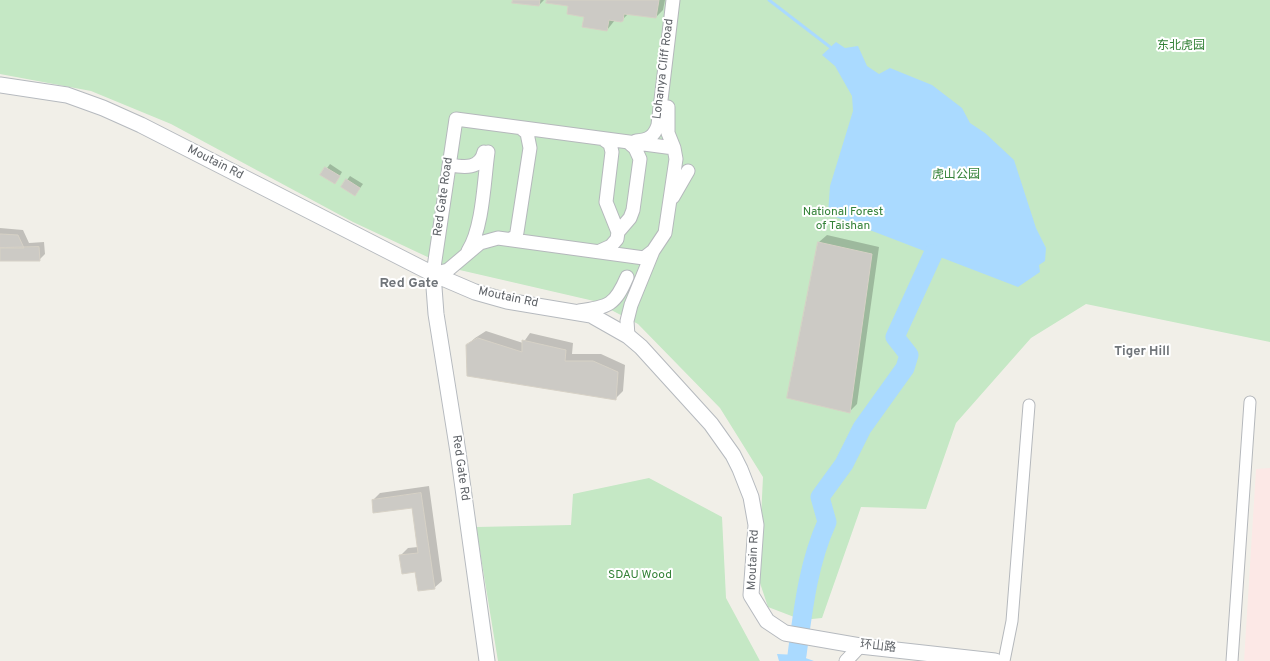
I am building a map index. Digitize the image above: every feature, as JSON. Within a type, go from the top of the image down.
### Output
[{"type":"main road","name":"Moutain Rd","points":[[0,85],[67,95],[103,108],[141,125],[433,274],[475,292],[507,301],[591,315],[628,336],[641,347],[682,390],[711,424],[733,455],[751,497],[756,525],[751,594],[767,621],[785,633]]},
{"type":"main road","name":"Red Gate Rd","points":[[433,274],[436,314],[458,452],[487,661]]},
{"type":"main road","name":"环山路","points":[[785,633],[860,646],[996,661]]},
{"type":"street","name":"Lohanya Cliff Road","points":[[628,142],[647,140],[655,132],[658,125],[673,0]]},
{"type":"street","name":"Lohanya Cliff Road","points":[[628,336],[627,321],[632,305],[653,251],[665,233],[676,159],[674,148],[668,133],[667,120],[680,0]]},
{"type":"street","name":"Red Gate Road","points":[[433,274],[456,119],[521,128]]},
{"type":"street","points":[[521,128],[674,148]]},
{"type":"street","points":[[511,239],[516,236],[517,232],[530,148],[527,133],[521,128]]},
{"type":"street","points":[[600,251],[611,246],[618,239],[618,232],[606,202],[612,152],[610,144],[604,139]]},
{"type":"street","points":[[618,232],[630,218],[633,210],[640,159],[635,148],[628,142]]},
{"type":"street","points":[[449,165],[470,167],[481,161],[486,152],[476,235],[473,244],[465,256]]},
{"type":"street","points":[[669,206],[675,192],[688,172]]},
{"type":"street","points":[[433,274],[448,270],[480,242],[490,239],[511,239],[644,258],[653,251]]},
{"type":"street","points":[[576,312],[607,306],[615,300],[627,277]]},
{"type":"street","points":[[1232,661],[1250,402]]},
{"type":"street","points":[[1004,661],[1012,621],[1029,405]]},
{"type":"street","points":[[846,661],[860,646]]},
{"type":"shaded area","points":[[1270,468],[1270,661],[1244,661],[1256,469]]},
{"type":"green space","name":"National Forest of Taishan","points":[[0,0],[1270,0],[1270,342],[1086,304],[1031,338],[956,423],[926,509],[861,507],[822,618],[802,620],[768,607],[758,577],[763,477],[720,408],[638,324],[594,301],[451,268],[353,222],[171,124],[91,91],[0,74]]},
{"type":"green space","name":"SDAU Wood","points":[[649,478],[722,517],[726,598],[760,661],[498,661],[476,527],[571,525],[573,494]]},
{"type":"water","points":[[836,42],[845,48],[858,46],[867,66],[879,74],[890,68],[932,85],[962,108],[970,123],[985,133],[1014,160],[1036,228],[1046,248],[1045,261],[1039,265],[1040,272],[1018,287],[828,214],[830,186],[853,111],[852,96],[835,66],[822,55]]},
{"type":"water","points":[[777,654],[797,655],[814,661],[779,661]]},
{"type":"building","points":[[513,0],[540,0],[539,6],[512,3]]},
{"type":"building","points":[[547,0],[659,0],[656,18],[624,14],[623,21],[621,22],[609,20],[607,31],[582,27],[584,17],[567,14],[568,6],[546,3]]},
{"type":"building","points":[[325,167],[340,176],[335,184],[320,175]]},
{"type":"building","points":[[346,179],[360,188],[355,196],[341,187]]},
{"type":"building","points":[[0,234],[18,235],[24,248],[0,248]]},
{"type":"building","points":[[818,242],[872,254],[850,413],[787,398]]},
{"type":"building","points":[[39,247],[40,261],[0,261],[0,248]]},
{"type":"building","points":[[478,338],[522,352],[522,340],[566,350],[565,361],[593,361],[618,372],[616,400],[467,376],[466,345]]},
{"type":"building","points":[[421,493],[435,589],[418,591],[415,572],[402,574],[399,555],[418,553],[412,508],[373,513],[372,500]]},
{"type":"waterway","points":[[769,0],[830,47]]},
{"type":"waterway","points":[[797,655],[807,587],[815,554],[827,522],[820,497],[844,464],[862,428],[905,368],[909,355],[895,337],[933,254]]},
{"type":"district","name":"Red Gate","points":[[409,284]]},
{"type":"district","name":"Tiger Hill","points":[[1142,352]]},
{"type":"park label","name":"东北虎园","points":[[1181,47]]},
{"type":"park label","name":"虎山公园","points":[[956,176]]}]
